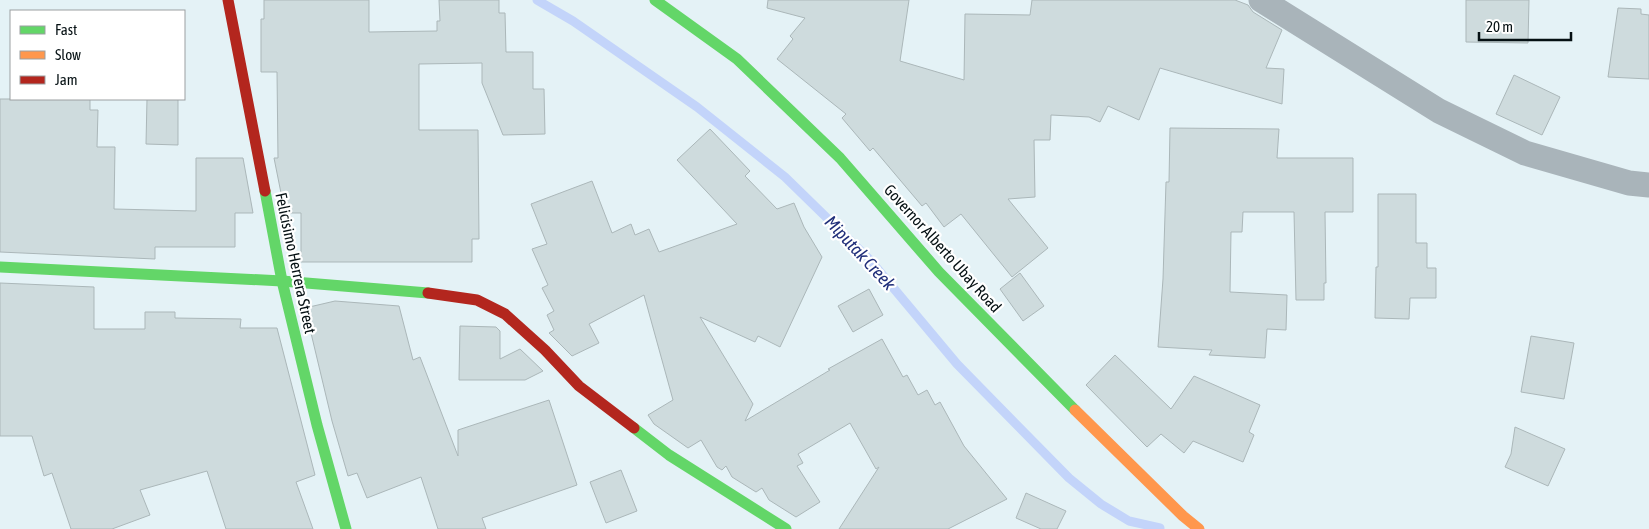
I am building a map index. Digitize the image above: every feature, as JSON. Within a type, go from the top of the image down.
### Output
[{"type":"street","name":"Felicisimo Herrera Street","points":[[228,0],[282,282],[316,424],[346,529]]},
{"type":"street","name":"Governor Alberto Ubay Road","points":[[655,0],[736,59],[840,158],[939,272],[1048,384],[1183,516],[1199,529]]},
{"type":"street","points":[[1261,0],[1439,112],[1525,153],[1629,183],[1649,185]]},
{"type":"street","points":[[0,267],[282,282],[442,294],[477,300],[504,314],[545,350],[580,386],[661,449],[786,529]]},
{"type":"building","points":[[264,0],[369,0],[369,32],[437,31],[437,21],[440,21],[439,0],[499,0],[499,13],[505,13],[506,52],[533,52],[533,89],[544,89],[545,134],[503,135],[482,83],[482,63],[419,64],[419,130],[478,130],[479,239],[472,239],[472,262],[301,262],[301,213],[285,213],[274,158],[278,158],[277,72],[261,72],[261,19],[264,19]]},
{"type":"building","points":[[768,0],[909,0],[900,61],[964,80],[965,14],[1030,15],[1032,0],[1235,0],[1248,5],[1253,12],[1282,30],[1266,68],[1284,69],[1282,104],[1160,68],[1139,120],[1108,106],[1100,122],[1089,117],[1051,115],[1050,140],[1034,140],[1035,197],[1008,199],[1048,248],[1012,277],[961,214],[944,227],[926,203],[922,206],[873,148],[870,151],[842,118],[846,114],[777,59],[793,39],[790,36],[805,18],[767,8]]},
{"type":"building","points":[[1466,0],[1529,0],[1528,43],[1466,42]]},
{"type":"building","points":[[1618,8],[1641,9],[1641,14],[1649,15],[1649,79],[1608,77]]},
{"type":"building","points":[[1514,75],[1560,97],[1542,135],[1496,114]]},
{"type":"building","points":[[0,99],[90,100],[90,110],[98,110],[97,147],[115,147],[114,209],[196,211],[196,158],[243,158],[253,213],[235,213],[235,247],[155,247],[155,259],[0,252]]},
{"type":"building","points":[[147,100],[178,100],[178,145],[146,144]]},
{"type":"building","points":[[1170,128],[1279,129],[1277,158],[1353,158],[1353,212],[1325,212],[1326,283],[1324,283],[1324,300],[1296,300],[1294,212],[1243,212],[1242,232],[1231,232],[1230,292],[1287,295],[1286,330],[1267,329],[1265,358],[1209,355],[1212,350],[1158,347],[1163,279],[1166,182],[1169,182]]},
{"type":"building","points":[[710,129],[750,171],[745,176],[777,209],[794,203],[804,227],[822,257],[780,347],[758,336],[755,342],[700,317],[753,404],[745,421],[830,370],[828,369],[882,339],[903,377],[907,375],[918,395],[927,390],[935,405],[940,402],[964,446],[1007,499],[948,529],[839,529],[879,467],[876,469],[850,423],[798,454],[803,463],[797,466],[820,502],[796,517],[769,500],[762,488],[756,492],[732,477],[726,466],[722,470],[717,467],[701,440],[688,448],[654,424],[648,415],[673,400],[644,295],[589,324],[599,343],[572,356],[549,333],[554,330],[547,315],[554,311],[542,288],[548,285],[532,249],[547,244],[531,204],[592,181],[612,233],[631,224],[635,235],[649,229],[659,252],[737,224],[677,160]]},
{"type":"building","points":[[1378,194],[1416,194],[1416,243],[1427,243],[1427,268],[1436,268],[1436,298],[1410,298],[1409,319],[1375,318],[1376,267],[1378,267]]},
{"type":"building","points":[[1020,273],[1044,306],[1023,321],[1000,289]]},
{"type":"building","points":[[0,283],[94,287],[94,329],[145,329],[145,312],[175,312],[175,318],[241,319],[240,328],[277,328],[315,475],[296,482],[313,529],[226,529],[207,471],[140,490],[150,515],[112,529],[71,529],[52,473],[44,476],[32,436],[0,436]]},
{"type":"building","points":[[869,289],[883,315],[853,332],[838,306]]},
{"type":"building","points":[[335,301],[399,306],[413,360],[420,357],[458,456],[458,430],[549,400],[577,485],[482,518],[486,529],[438,529],[421,477],[367,498],[357,473],[348,476],[332,421],[305,308]]},
{"type":"building","points":[[460,326],[496,327],[500,331],[500,359],[520,349],[543,371],[525,380],[459,380]]},
{"type":"building","points":[[1531,336],[1574,343],[1564,399],[1521,392]]},
{"type":"building","points":[[1115,355],[1171,409],[1194,376],[1260,405],[1249,432],[1254,435],[1243,462],[1193,441],[1184,453],[1161,434],[1147,447],[1086,385]]},
{"type":"building","points":[[1515,427],[1565,449],[1548,486],[1505,467],[1511,454]]},
{"type":"building","points":[[621,470],[637,511],[606,523],[590,482]]},
{"type":"building","points":[[1026,493],[1066,511],[1057,529],[1041,529],[1016,518]]},
{"type":"waterway","name":"Miputak Creek","points":[[537,0],[573,21],[697,107],[785,177],[870,260],[957,364],[1069,478],[1101,504],[1129,521],[1160,528]]},
{"type":"traffic: fast","points":[[655,0],[737,59],[840,158],[939,272],[1075,410]]},
{"type":"traffic: fast","points":[[265,191],[282,281],[317,425],[346,529]]},
{"type":"traffic: fast","points":[[0,267],[282,281],[428,293]]},
{"type":"traffic: fast","points":[[634,428],[669,455],[786,529]]},
{"type":"traffic: slow","points":[[1075,410],[1183,516],[1199,529]]},
{"type":"traffic: jam","points":[[228,0],[265,191]]},
{"type":"traffic: jam","points":[[428,293],[477,300],[505,314],[545,350],[579,386],[634,428]]}]
